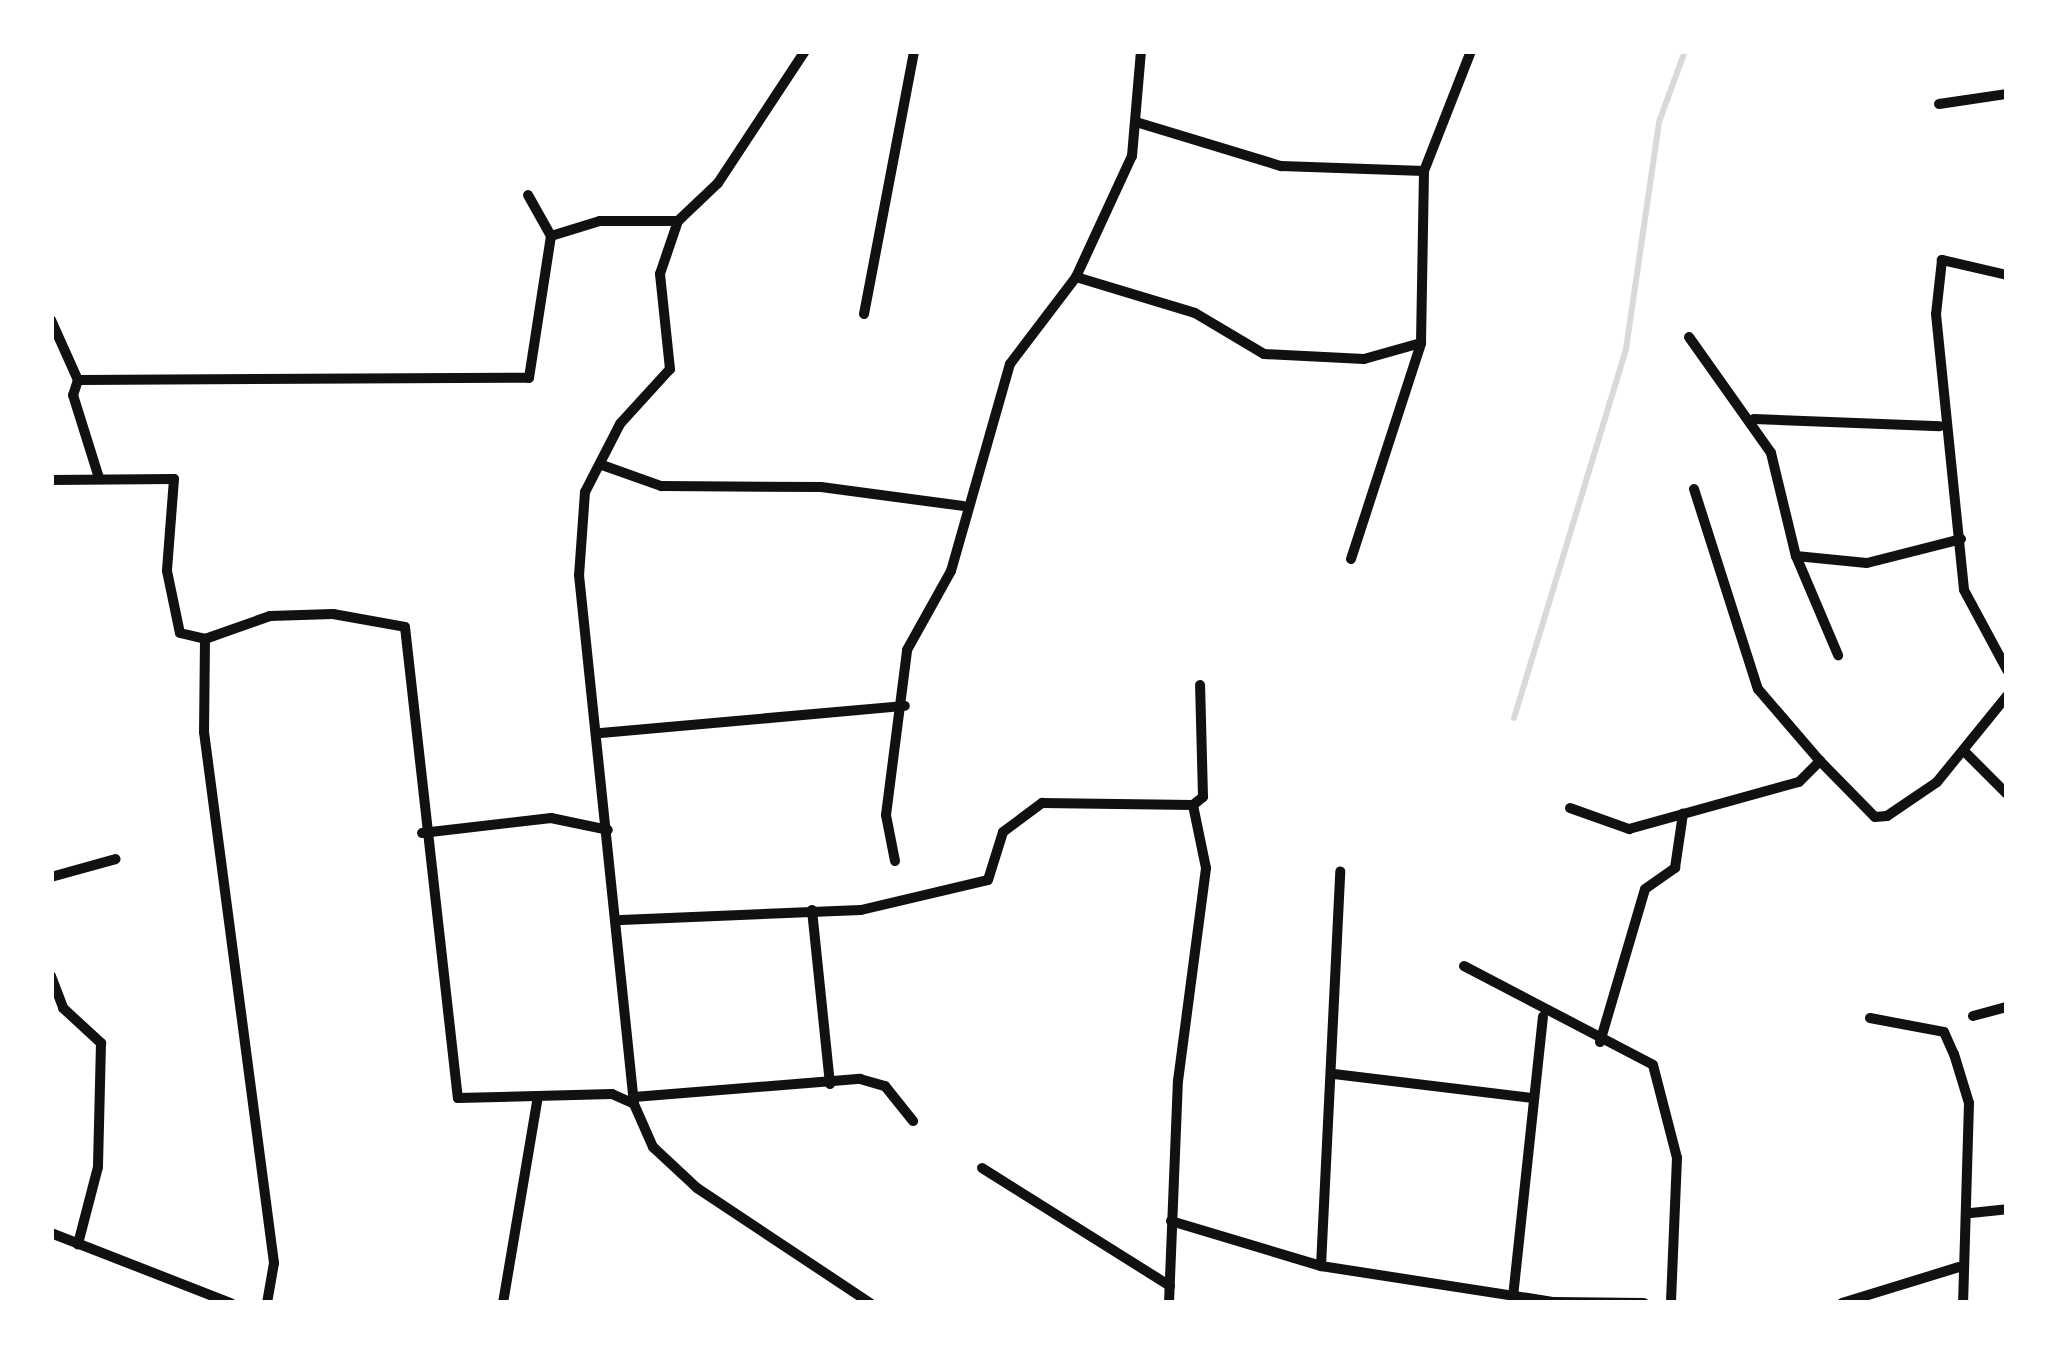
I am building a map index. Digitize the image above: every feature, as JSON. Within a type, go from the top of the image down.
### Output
[{"type":"street","points":[[805,51],[718,183],[678,221],[660,274],[670,369],[620,424],[585,491],[579,575],[621,920],[634,1101],[652,1147],[697,1188],[871,1303]]},
{"type":"street","points":[[864,314],[914,51]]},
{"type":"street","points":[[895,861],[886,815],[905,706],[908,650],[951,571],[963,506],[1010,364],[1076,277],[1132,156],[1141,51]]},
{"type":"street","points":[[1351,559],[1421,343],[1424,171],[1471,51]]},
{"type":"street","points":[[1939,104],[2007,94]]},
{"type":"street","points":[[1136,122],[1281,166],[1424,171]]},
{"type":"street","points":[[78,380],[449,387],[529,378],[550,236],[528,195]]},
{"type":"street","points":[[550,236],[600,221],[678,221]]},
{"type":"street","points":[[2007,274],[1942,260],[1940,426],[1961,539],[1964,590],[2007,670]]},
{"type":"street","points":[[1076,277],[1195,313],[1264,353],[1364,359],[1421,343]]},
{"type":"street","points":[[51,320],[78,380],[73,395],[98,478]]},
{"type":"street","points":[[1689,337],[1754,419],[1796,556],[1838,655]]},
{"type":"street","points":[[1754,419],[1834,413],[1940,426]]},
{"type":"street","points":[[602,464],[661,486],[821,487],[963,506]]},
{"type":"street","points":[[51,479],[175,479],[171,609],[180,632],[205,639],[270,616],[399,621],[409,636],[422,833],[453,1089],[470,1103],[611,1094],[634,1101],[830,1084],[885,1087],[913,1121]]},
{"type":"street","points":[[1694,489],[1758,689],[1875,817],[1911,805],[1965,752],[2007,696]]},
{"type":"street","points":[[1796,556],[1867,563],[1961,539]]},
{"type":"street","points":[[205,639],[204,732],[274,1263],[267,1303]]},
{"type":"street","points":[[621,920],[812,910],[988,880],[1003,832],[1042,803],[1193,805],[1203,797],[1200,685]]},
{"type":"street","points":[[601,733],[905,706]]},
{"type":"street","points":[[1965,752],[2007,794]]},
{"type":"street","points":[[1570,808],[1629,829],[1798,782],[1820,761]]},
{"type":"street","points":[[1169,1303],[1171,1221],[1206,868],[1193,805]]},
{"type":"street","points":[[1600,1042],[1645,889],[1675,868],[1682,814]]},
{"type":"street","points":[[422,833],[551,818],[608,830]]},
{"type":"street","points":[[51,877],[116,860]]},
{"type":"street","points":[[1321,1266],[1334,1074],[1340,871]]},
{"type":"street","points":[[812,910],[830,1084]]},
{"type":"street","points":[[1464,966],[1544,1016],[1653,1065],[1677,1158],[1671,1303]]},
{"type":"street","points":[[51,976],[63,1008],[101,1042],[98,1166],[77,1244]]},
{"type":"street","points":[[1973,1016],[2007,1007]]},
{"type":"street","points":[[1513,1297],[1544,1016]]},
{"type":"street","points":[[1870,1018],[1944,1032],[1969,1103],[1971,1213],[1959,1267],[1963,1303]]},
{"type":"street","points":[[1334,1074],[1532,1098]]},
{"type":"street","points":[[503,1303],[538,1097]]},
{"type":"street","points":[[982,1168],[1170,1286]]},
{"type":"street","points":[[1971,1213],[2007,1209]]},
{"type":"street","points":[[1171,1221],[1321,1266],[1513,1297],[1644,1303]]},
{"type":"street","points":[[51,1233],[231,1303]]},
{"type":"street","points":[[1842,1303],[1959,1267]]},
{"type":"waterway","points":[[1514,718],[1626,349],[1659,122],[1685,51]]}]
